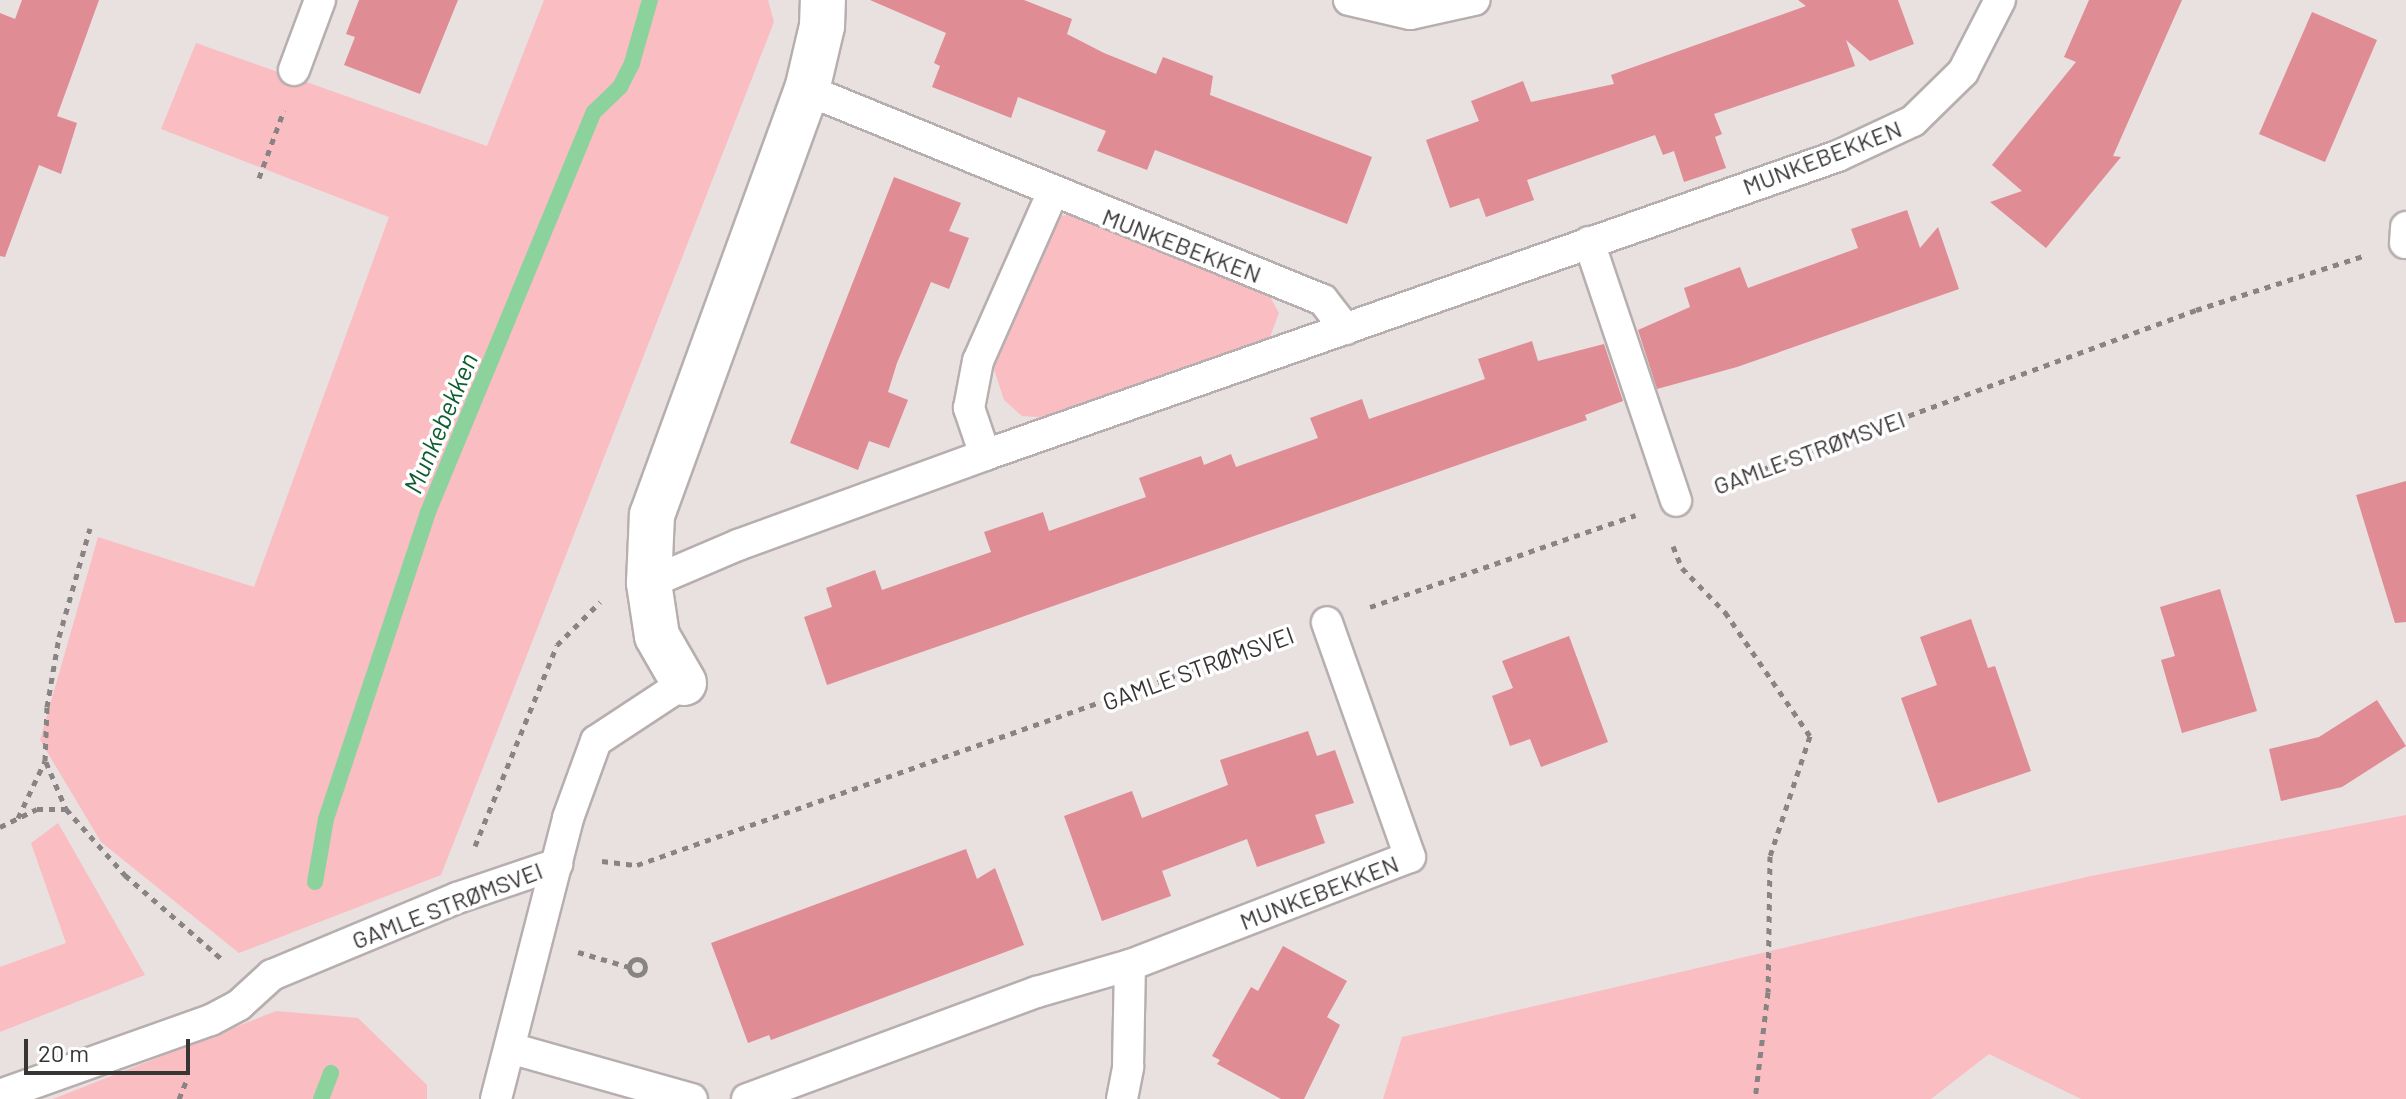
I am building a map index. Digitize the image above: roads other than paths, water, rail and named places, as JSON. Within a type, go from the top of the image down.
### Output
[{"type":"street","points":[[684,683],[657,636],[649,583],[652,515],[807,90],[822,26],[823,0]]},
{"type":"lane","points":[[294,70],[320,0]]},
{"type":"lane","points":[[1349,0],[1410,14],[1474,0]]},
{"type":"lane","name":"MUNKEBEKKEN","points":[[649,583],[738,545],[985,455],[1838,156],[1913,121],[1963,72],[2000,0]]},
{"type":"lane","name":"MUNKEBEKKEN","points":[[807,90],[1052,194],[1323,300],[1346,329]]},
{"type":"lane","points":[[985,455],[969,408],[978,361],[1052,194]]},
{"type":"lane","points":[[1589,242],[1667,504]]},
{"type":"lane","name":"MUNKEBEKKEN","points":[[747,1099],[1037,992],[1130,965],[1410,857],[1327,622]]},
{"type":"lane","points":[[496,1099],[538,948],[557,864],[596,741],[684,683]]},
{"type":"lane","name":"GAMLE STRØMSVEI","points":[[0,1095],[211,1020],[239,1005],[272,975],[457,898],[557,864]]},
{"type":"lane","points":[[1122,1099],[1128,1067],[1130,965]]},
{"type":"lane","points":[[510,1048],[692,1099]]},
{"type":"waterway","name":"Munkebekken","points":[[315,882],[326,819],[428,512],[594,112],[620,87],[632,63],[650,0]]},
{"type":"waterway","name":"Munkebekken","points":[[321,1099],[331,1073]]}]
